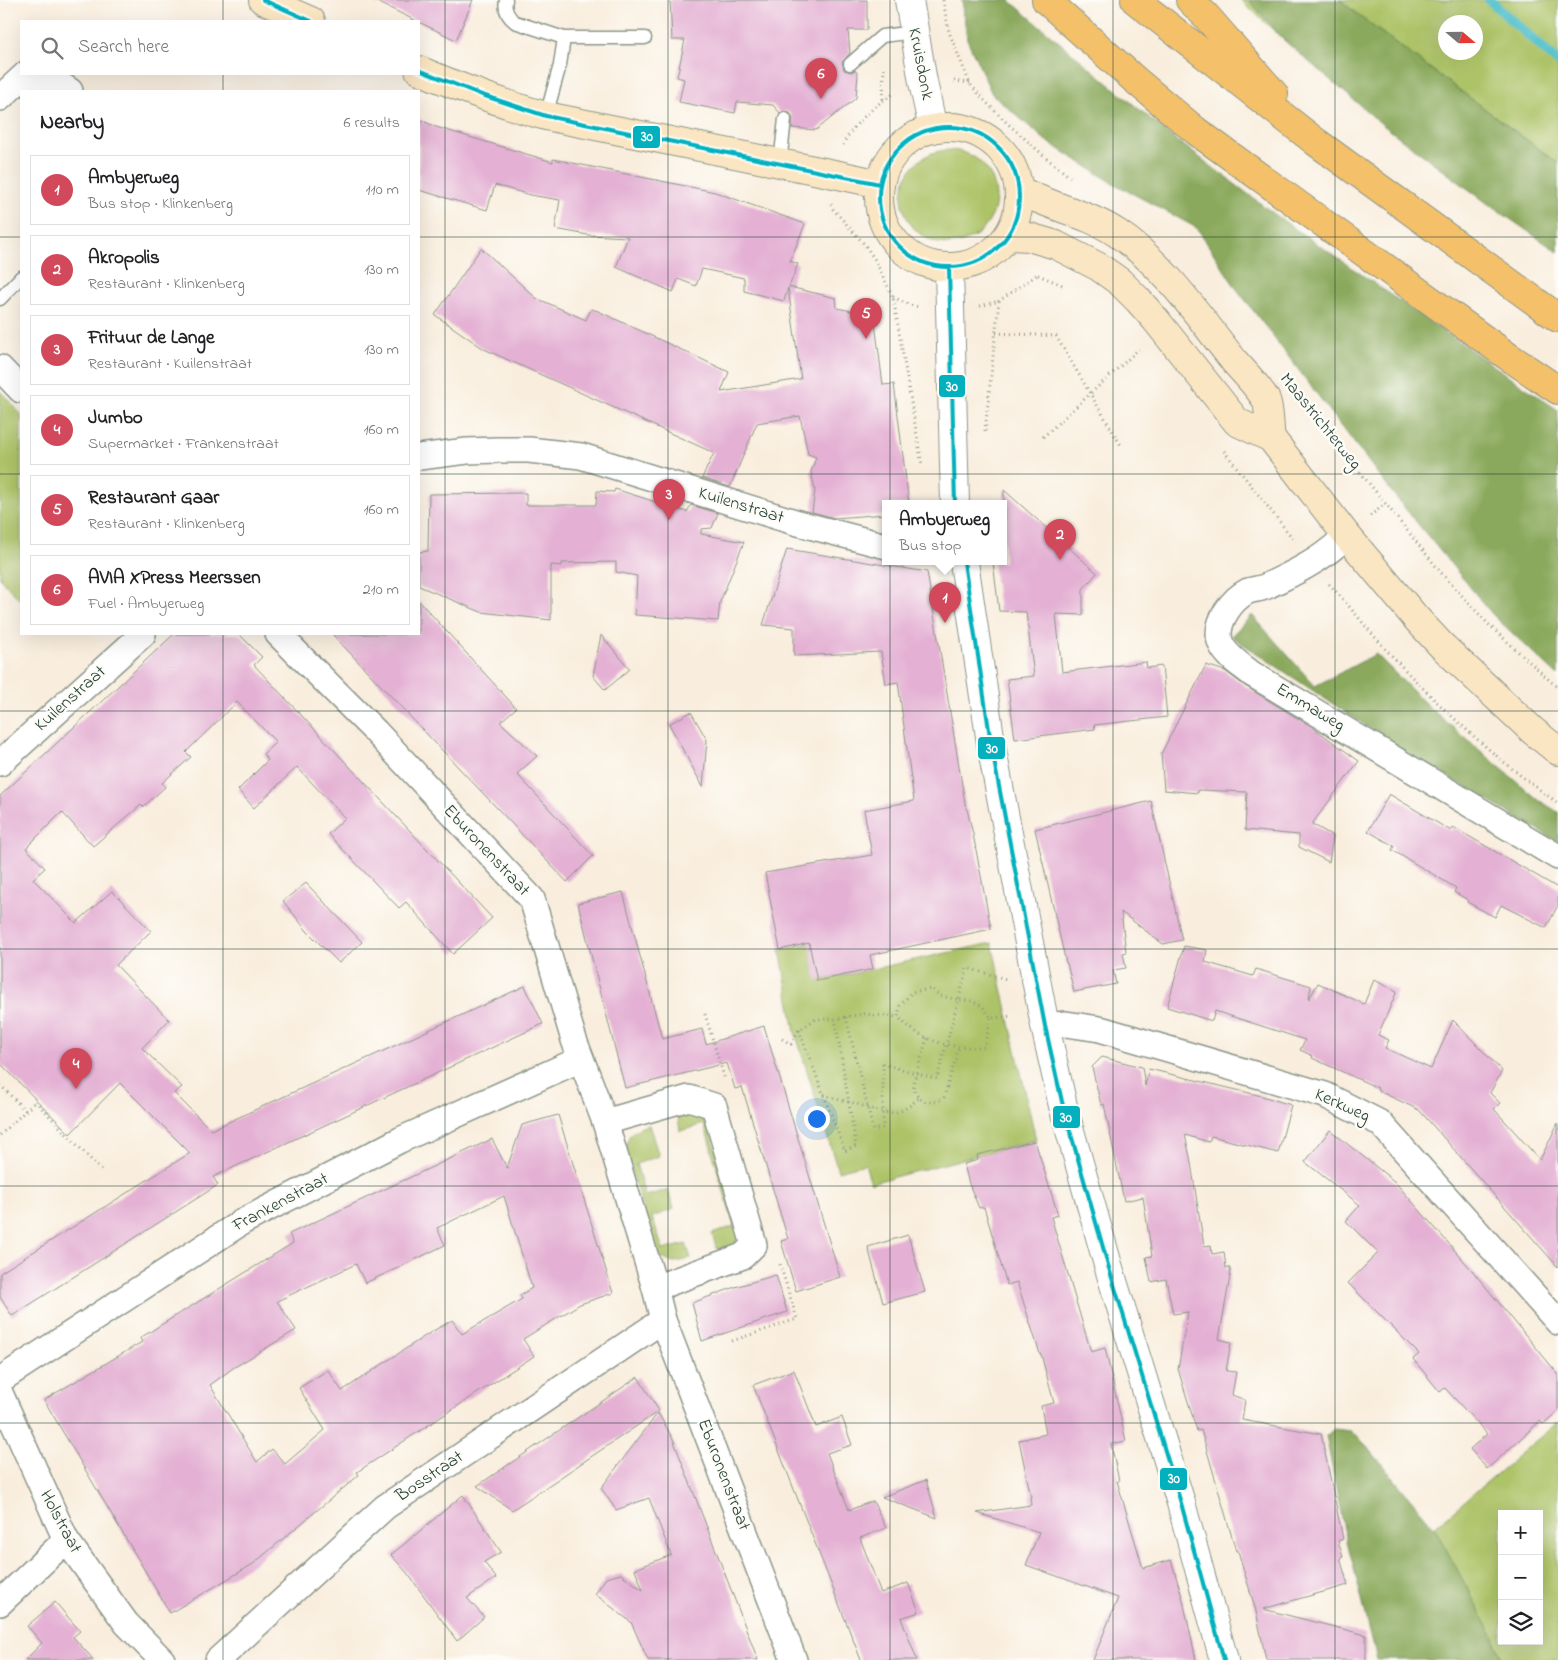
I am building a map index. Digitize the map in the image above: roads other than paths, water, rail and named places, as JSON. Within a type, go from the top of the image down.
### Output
[{"type":"highway","points":[[1046,0],[1134,79],[1196,131],[1506,355],[1558,390]]},
{"type":"highway","points":[[1135,0],[1316,142],[1558,318]]},
{"type":"highway","points":[[1190,0],[1316,142]]},
{"type":"main road","points":[[263,0],[309,20]]},
{"type":"main road","points":[[420,70],[461,89],[508,106],[546,116],[880,184]]},
{"type":"main road","points":[[947,127],[963,128],[979,133],[996,144],[1007,157],[1016,174],[1020,203],[1017,216],[1008,236],[992,253],[979,261],[964,266],[949,268],[932,266],[916,260],[902,250],[891,237],[880,210],[880,184],[890,160],[910,138],[932,129],[947,127]]},
{"type":"main road","name":"Maastrichterweg","points":[[1019,190],[1034,198],[1065,208],[1100,223],[1117,233],[1168,278],[1266,401],[1270,438]]},
{"type":"main road","points":[[1008,236],[1029,237],[1056,245],[1100,267],[1120,282],[1144,306],[1237,422],[1270,438],[1347,536],[1441,645],[1511,711],[1558,751]]},
{"type":"street","name":"Kruisdonk","points":[[909,0],[932,129]]},
{"type":"street","points":[[0,98],[26,75]]},
{"type":"street","points":[[30,75],[58,83],[68,90]]},
{"type":"street","points":[[949,268],[955,500]]},
{"type":"street","points":[[0,368],[20,389]]},
{"type":"street","name":"Kuilenstraat","points":[[420,457],[467,451],[498,450],[529,450],[581,456],[798,523],[882,545]]},
{"type":"street","name":"Emmaweg","points":[[1347,536],[1312,563],[1264,587],[1248,592],[1239,598],[1224,616],[1220,627],[1220,641],[1228,654],[1252,674],[1558,857]]},
{"type":"street","points":[[964,565],[992,750],[1036,979],[1063,1106],[1108,1265],[1181,1503],[1224,1660]]},
{"type":"street","name":"Kuilenstraat","points":[[0,763],[141,635]]},
{"type":"street","name":"Eburonenstraat","points":[[279,635],[376,732],[532,898],[581,1059],[605,1122],[663,1320],[794,1660]]},
{"type":"street","name":"Kerkweg","points":[[1044,1019],[1100,1029],[1325,1095],[1380,1123],[1558,1322]]},
{"type":"street","name":"Frankenstraat","points":[[0,1380],[242,1222],[400,1140],[581,1059]]},
{"type":"street","points":[[605,1122],[690,1098],[714,1106],[754,1245],[743,1256],[655,1288]]},
{"type":"street","name":"Bosstraat","points":[[218,1660],[385,1507],[663,1320]]},
{"type":"street","name":"Holstraat","points":[[0,1393],[66,1540],[126,1622],[162,1660]]},
{"type":"street","points":[[0,1603],[66,1540]]},
{"type":"lane","points":[[506,0],[505,10],[514,22],[564,38],[645,38]]},
{"type":"lane","points":[[850,64],[882,36],[914,32]]},
{"type":"lane","points":[[546,116],[560,65],[564,38]]},
{"type":"lane","points":[[780,163],[785,119]]},
{"type":"lane","points":[[0,299],[20,278]]},
{"type":"waterway","points":[[1489,0],[1558,62]]},
{"type":"place","name":"AVIA XPress Meerssen","points":[[821,99]]},
{"type":"place","name":"Restaurant Gaar","points":[[866,339]]},
{"type":"place","name":"Frituur de Lange","points":[[669,520]]},
{"type":"place","name":"Akropolis","points":[[1060,560]]},
{"type":"place","name":"Ambyerweg","points":[[945,623]]},
{"type":"place","name":"Jumbo","points":[[76,1089]]}]
